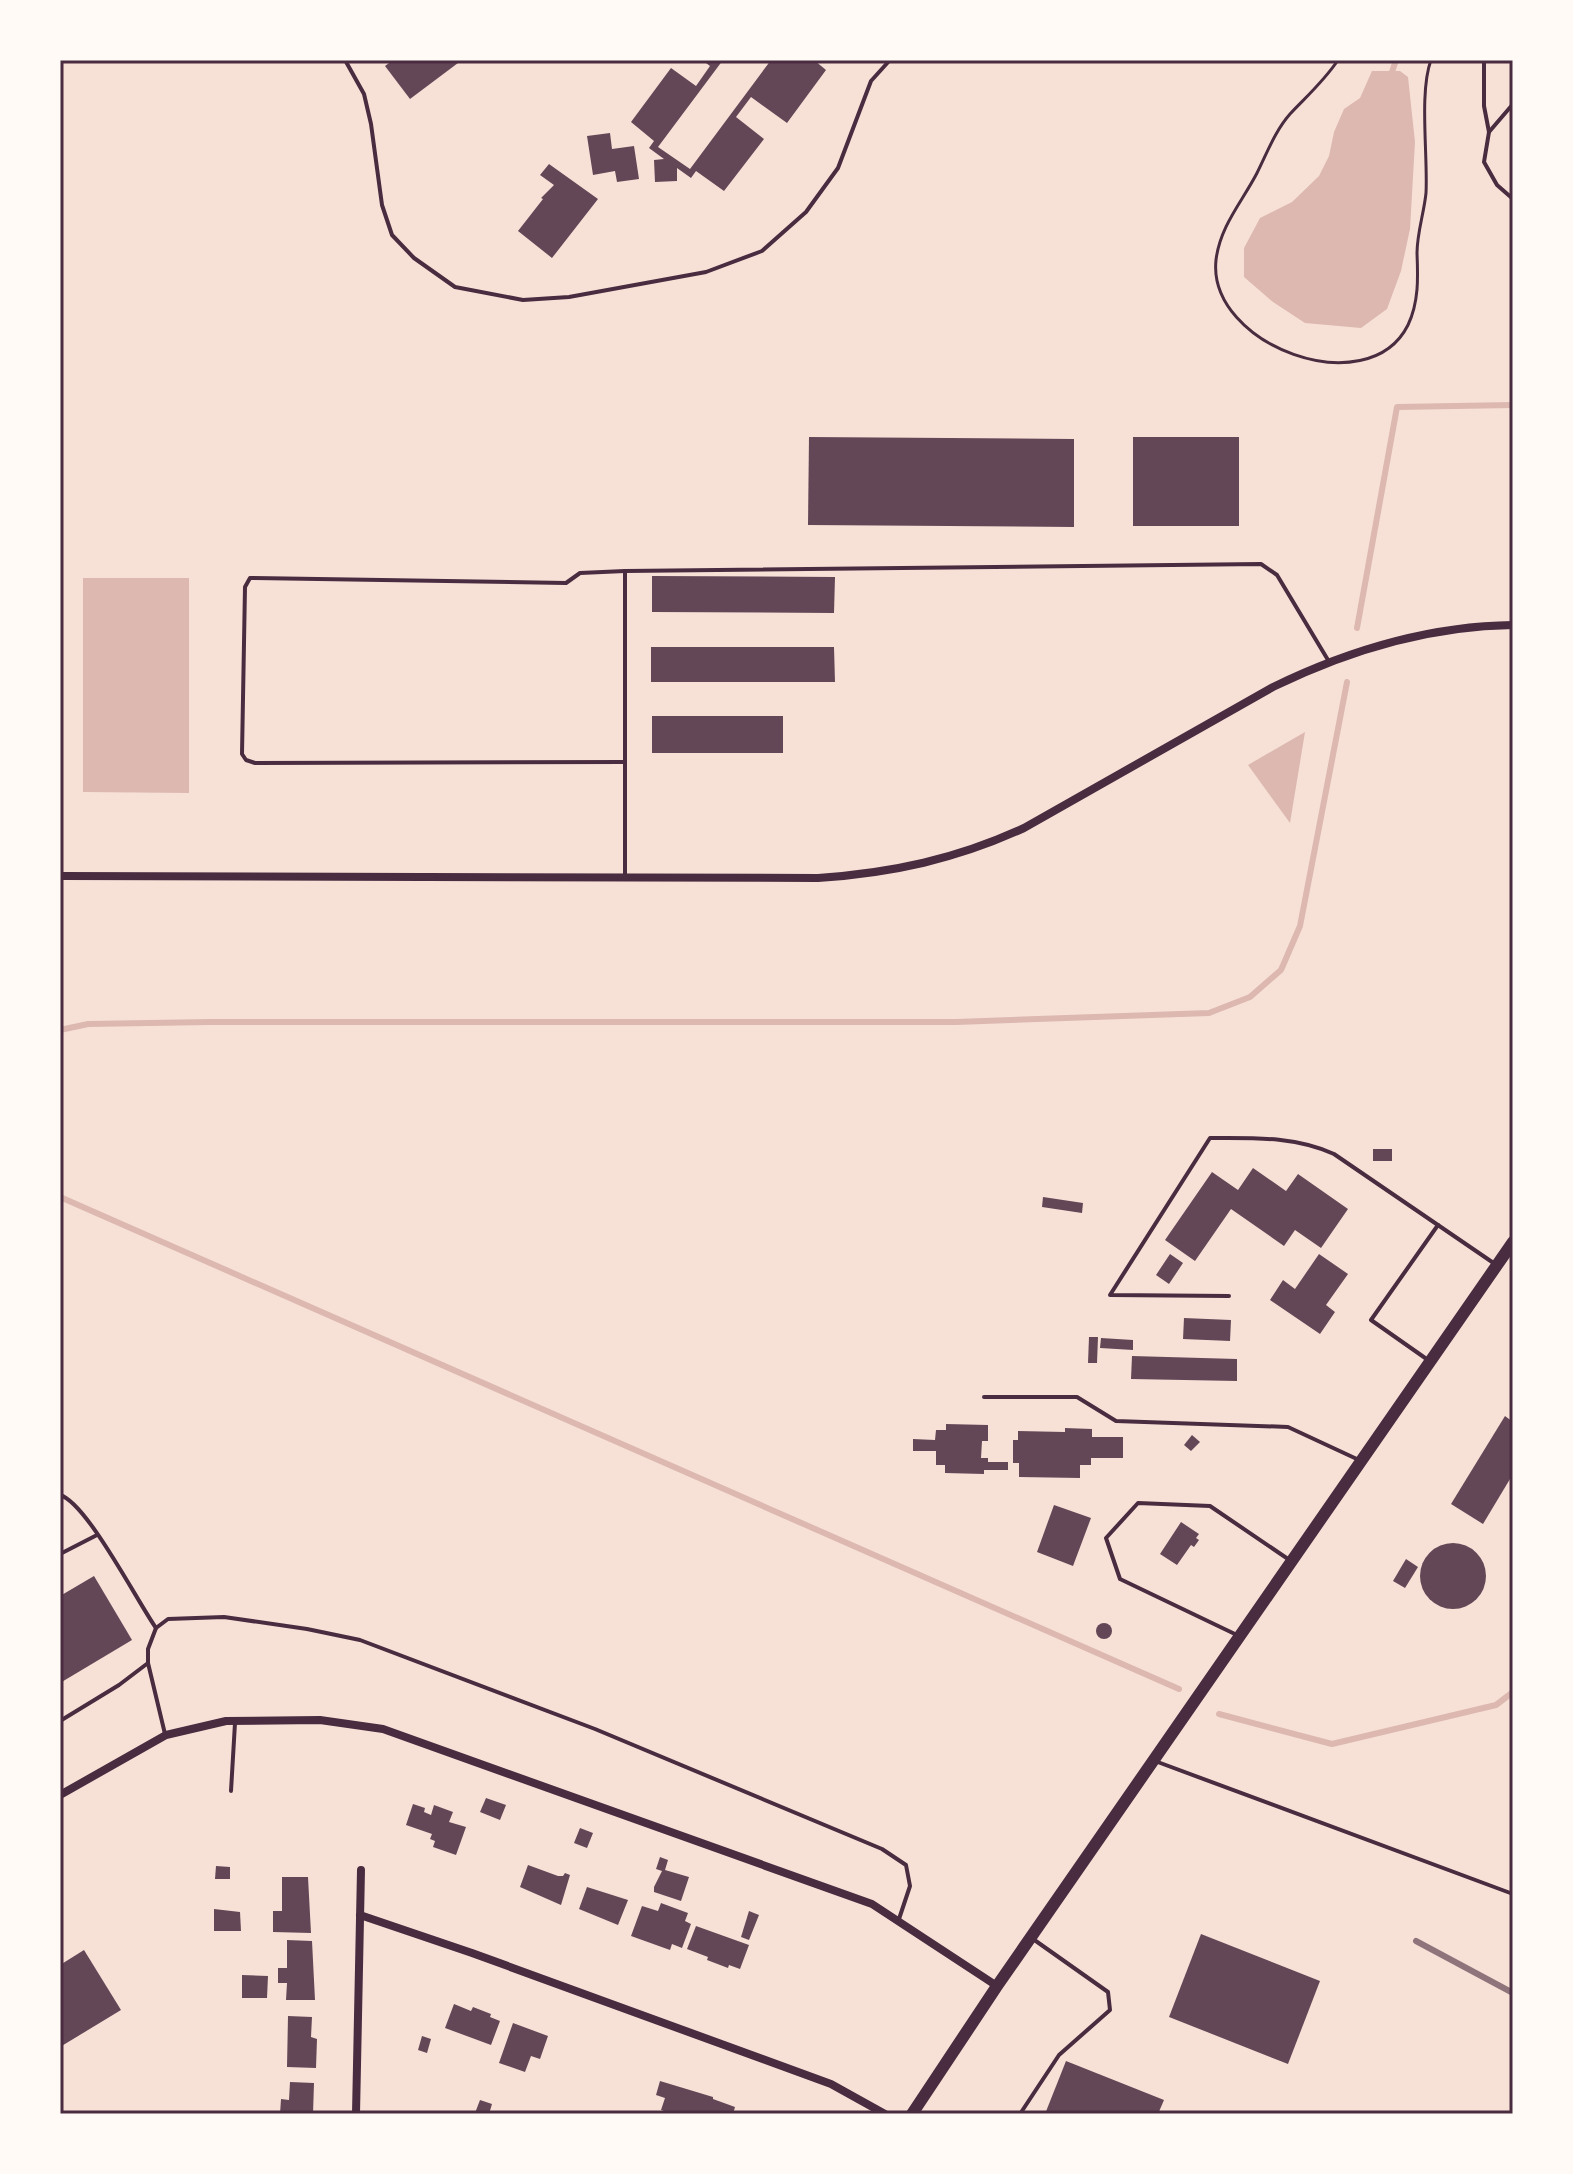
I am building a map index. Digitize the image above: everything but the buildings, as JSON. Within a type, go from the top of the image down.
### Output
[{"type":"main road","points":[[912,2114],[997,1986],[1513,1242]]},
{"type":"street","points":[[60,876],[833,877],[904,869],[946,859],[1024,828],[1273,687],[1329,662],[1426,633],[1513,625]]},
{"type":"street","points":[[60,1795],[166,1735],[235,1721],[320,1720],[383,1729],[872,1904],[997,1986]]},
{"type":"street","points":[[356,2114],[361,1870]]},
{"type":"street","points":[[360,1915],[831,2084],[885,2114]]},
{"type":"lane","points":[[345,60],[364,94],[382,205],[392,235],[414,258],[455,287],[523,300],[569,297],[706,272],[762,251],[806,212],[838,168],[871,81],[890,60]]},
{"type":"lane","points":[[1484,60],[1484,106],[1489,132],[1484,162],[1488,174],[1513,199]]},
{"type":"lane","points":[[1489,132],[1513,104]]},
{"type":"lane","points":[[625,762],[255,763],[246,760],[242,754],[245,587],[250,578],[566,583],[580,573],[625,571],[1261,564],[1277,575],[1329,662]]},
{"type":"lane","points":[[625,571],[625,877]]},
{"type":"lane","points":[[1229,1296],[1110,1295],[1210,1138],[1272,1138],[1316,1146],[1334,1154],[1497,1265]]},
{"type":"lane","points":[[1430,1361],[1371,1320],[1438,1225]]},
{"type":"lane","points":[[984,1397],[1077,1397],[1116,1421],[1288,1427],[1361,1461]]},
{"type":"lane","points":[[60,1495],[69,1498],[98,1534],[156,1628]]},
{"type":"lane","points":[[1239,1637],[1120,1579],[1106,1538],[1138,1503],[1210,1506],[1293,1561]]},
{"type":"lane","points":[[60,1554],[98,1534]]},
{"type":"lane","points":[[166,1735],[148,1663],[148,1649],[156,1628],[168,1619],[224,1617],[360,1640],[595,1729],[882,1849],[906,1865],[910,1886],[898,1921]]},
{"type":"lane","points":[[60,1721],[119,1685],[148,1663]]},
{"type":"lane","points":[[231,1791],[235,1721]]},
{"type":"lane","points":[[1155,1761],[1513,1894]]},
{"type":"lane","points":[[1020,2114],[1059,2055],[1110,2010],[1108,1992],[1031,1937]]},
{"type":"path","points":[[1338,60],[1283,123],[1221,236],[1216,259],[1220,296],[1248,328],[1286,352],[1306,360],[1329,362],[1368,358],[1385,349],[1403,333],[1415,305],[1417,250],[1426,195],[1426,82],[1431,60]]},
{"type":"shaded area","points":[[1372,71],[1400,71],[1408,77],[1415,142],[1410,229],[1401,271],[1387,309],[1361,328],[1305,323],[1273,302],[1244,277],[1244,248],[1260,218],[1292,202],[1319,176],[1344,109],[1360,98]]},
{"type":"shaded area","points":[[83,578],[189,578],[189,793],[83,792]]},
{"type":"shaded area","points":[[1305,732],[1290,823],[1248,765]]},
{"type":"waterway","points":[[1391,75],[1396,60]]},
{"type":"waterway","points":[[1357,628],[1397,407],[1513,405]]},
{"type":"waterway","points":[[60,1030],[88,1024],[210,1022],[956,1022],[1209,1013],[1250,997],[1281,970],[1300,926],[1347,682]]},
{"type":"waterway","points":[[60,1197],[1179,1689]]},
{"type":"waterway","points":[[1219,1714],[1332,1744],[1496,1705],[1513,1692]]},
{"type":"railway","points":[[1416,1941],[1513,1993]]}]
